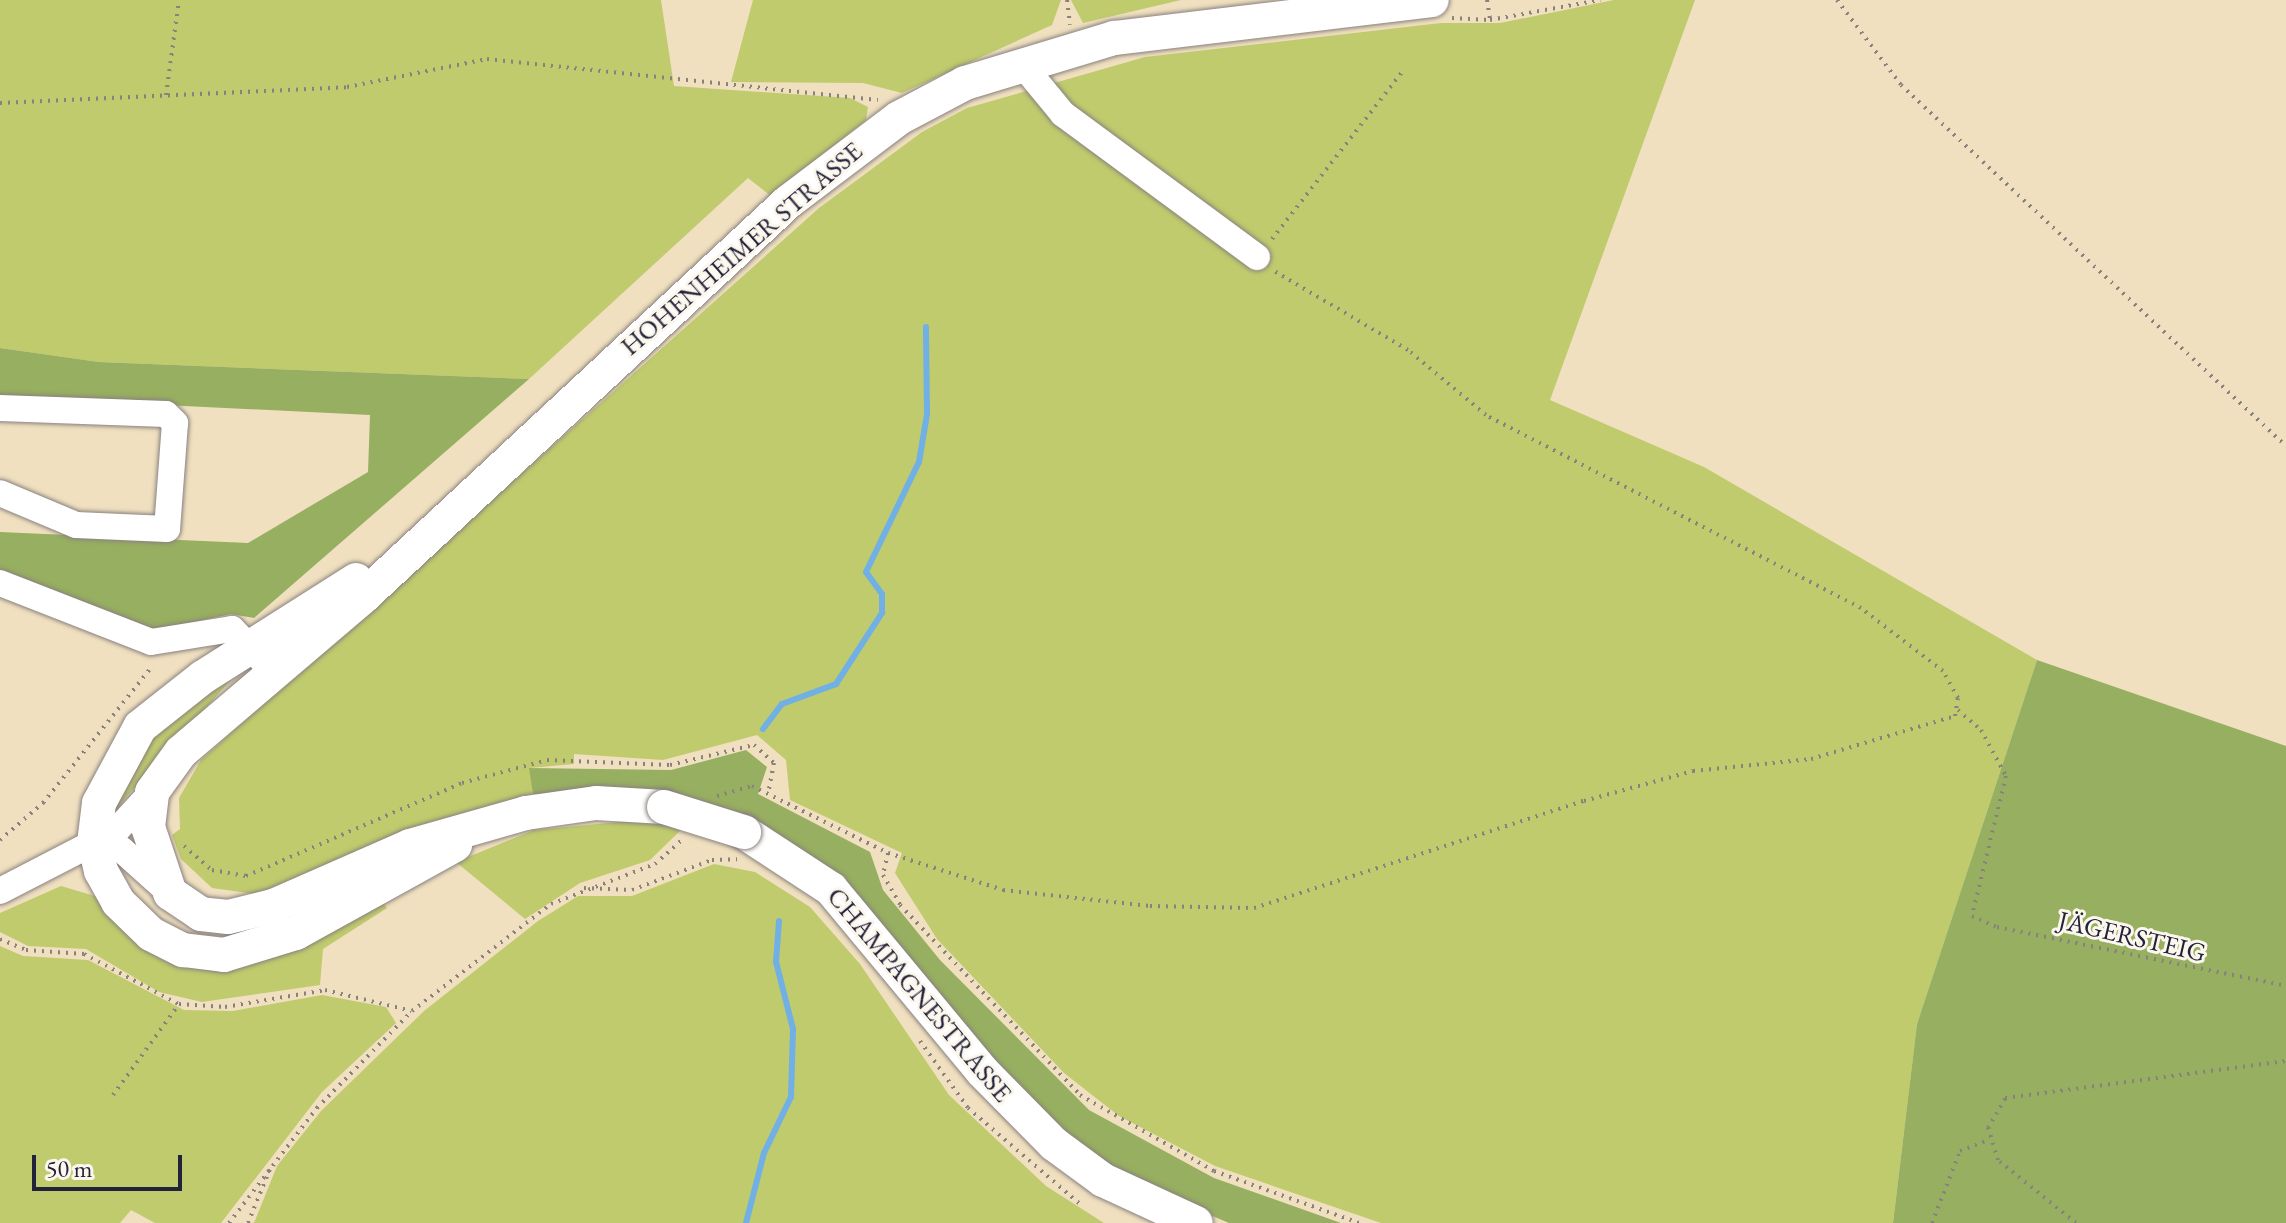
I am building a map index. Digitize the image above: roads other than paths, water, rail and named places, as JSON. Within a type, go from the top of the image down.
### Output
[{"type":"main road","name":"HOHENHEIMER STRASSE","points":[[152,792],[181,752],[273,673],[788,202],[899,118],[952,88],[1021,63],[1147,32],[1428,0]]},
{"type":"main road","name":"HOHENHEIMER STRASSE","points":[[94,841],[103,788],[134,734],[250,647],[399,557]]},
{"type":"main road","points":[[152,792],[149,836],[170,893]]},
{"type":"main road","name":"CHAMPAGNESTRASSE","points":[[170,893],[210,916],[257,912],[410,846],[485,826],[571,805],[664,807],[831,889],[982,1071],[1054,1144],[1115,1187],[1196,1223]]},
{"type":"main road","name":"CHAMPAGNESTRASSE","points":[[94,841],[106,882],[133,920],[172,946],[224,955],[296,933],[485,826]]},
{"type":"street","points":[[1021,63],[1063,114],[1257,257]]},
{"type":"street","points":[[0,408],[166,414],[175,423],[167,529],[76,525],[0,493]]},
{"type":"street","points":[[0,583],[168,644],[225,628],[250,647],[273,673]]},
{"type":"street","name":"HOHENHEIMER STRASSE","points":[[0,891],[120,827],[152,792]]},
{"type":"street","name":"CHAMPAGNESTRASSE","points":[[94,841],[122,850],[170,893]]},
{"type":"waterway","points":[[763,729],[782,704],[836,684],[882,613],[882,594],[866,572],[919,462],[927,414],[926,327]]},
{"type":"waterway","points":[[746,1223],[764,1153],[791,1097],[793,1029],[776,962],[779,921]]}]
